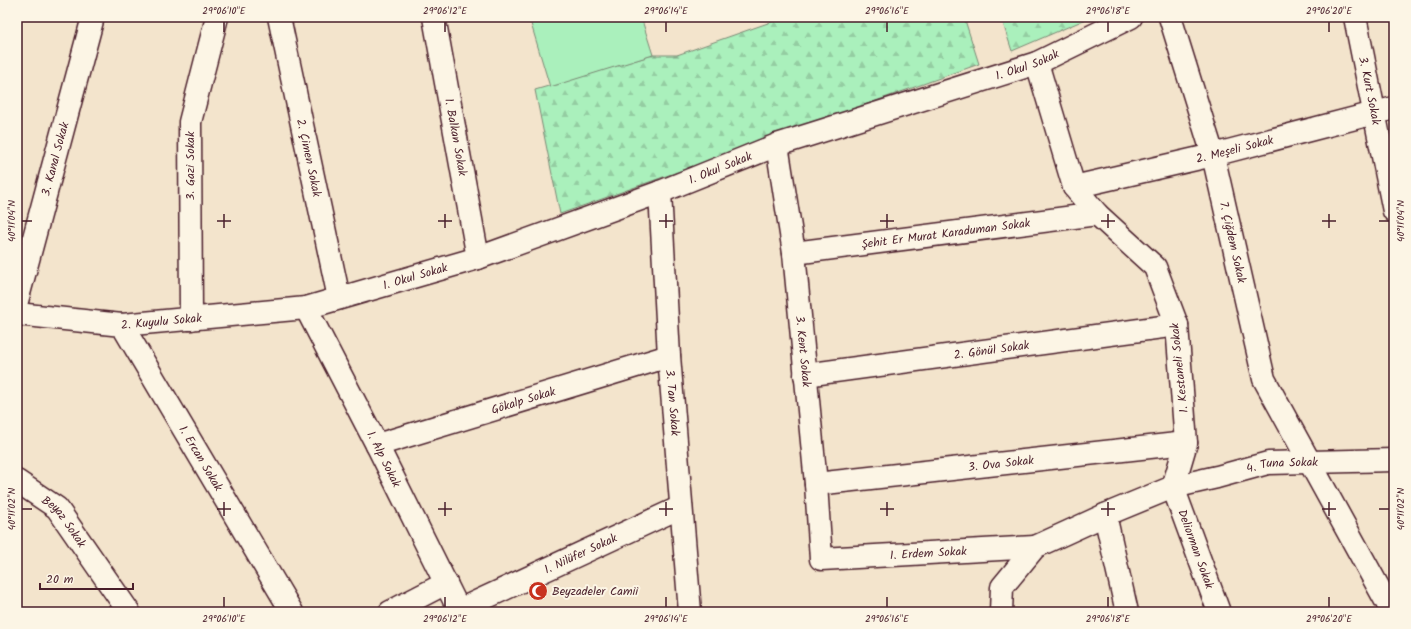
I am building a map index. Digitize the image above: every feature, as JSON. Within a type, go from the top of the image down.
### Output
[{"type":"street","name":"3. Kanal Sokak","points":[[17,302],[93,17]]},
{"type":"street","name":"3. Gazi Sokak","points":[[191,318],[190,122],[217,17]]},
{"type":"street","name":"2. Çimen Sokak","points":[[279,17],[339,298]]},
{"type":"street","name":"1. Balkan Sokak","points":[[434,17],[478,258]]},
{"type":"street","name":"1. Okul Sokak","points":[[306,308],[478,258],[660,192],[777,145],[1037,63],[1131,17]]},
{"type":"street","name":"7. Çiğdem Sokak","points":[[1170,17],[1213,155],[1264,379],[1390,611]]},
{"type":"street","name":"3. Kurt Sokak","points":[[1355,17],[1385,111],[1394,211]]},
{"type":"street","name":"1. Kestaneli Sokak","points":[[1037,63],[1074,187],[1097,214],[1155,267],[1177,325],[1186,443],[1173,487]]},
{"type":"street","name":"2. Meşeli Sokak","points":[[1074,187],[1213,155],[1385,111]]},
{"type":"street","name":"3. Kent Sokak","points":[[777,145],[794,253],[816,484],[821,559]]},
{"type":"street","name":"3. Tan Sokak","points":[[660,192],[669,356],[680,507],[690,612]]},
{"type":"street","name":"Şehit Er Murat Karaduman Sokak","points":[[794,253],[1097,214]]},
{"type":"street","name":"2. Kuyulu Sokak","points":[[17,314],[122,325],[306,308]]},
{"type":"street","name":"1. Alp Sokak","points":[[306,308],[377,445],[459,611]]},
{"type":"street","name":"1. Ercan Sokak","points":[[122,325],[292,612]]},
{"type":"street","name":"2. Gönül Sokak","points":[[805,375],[1177,325]]},
{"type":"street","name":"Gökalp Sokak","points":[[377,445],[669,356]]},
{"type":"street","name":"3. Ova Sokak","points":[[816,484],[1186,443]]},
{"type":"street","name":"4. Tuna Sokak","points":[[1173,487],[1268,463],[1394,460]]},
{"type":"street","name":"Beyaz Sokak","points":[[17,481],[57,508],[128,612]]},
{"type":"street","points":[[1001,612],[1002,587],[1035,547],[1105,515],[1173,487]]},
{"type":"street","name":"Deliorman Sokak","points":[[1173,487],[1219,612]]},
{"type":"street","name":"1. Nilüfer Sokak","points":[[459,611],[680,507]]},
{"type":"street","points":[[1105,515],[1127,612]]},
{"type":"street","name":"1. Erdem Sokak","points":[[821,559],[1035,547]]},
{"type":"street","points":[[390,612],[446,583]]},
{"type":"green space","points":[[529,17],[641,17],[653,55],[550,87]]},
{"type":"green space","points":[[785,17],[964,17],[979,64],[560,214],[535,90],[653,55],[677,55]]},
{"type":"green space","points":[[1001,17],[1091,17],[1012,51]]},
{"type":"place","name":"Beyzadeler Camii","points":[[538,591]]}]
